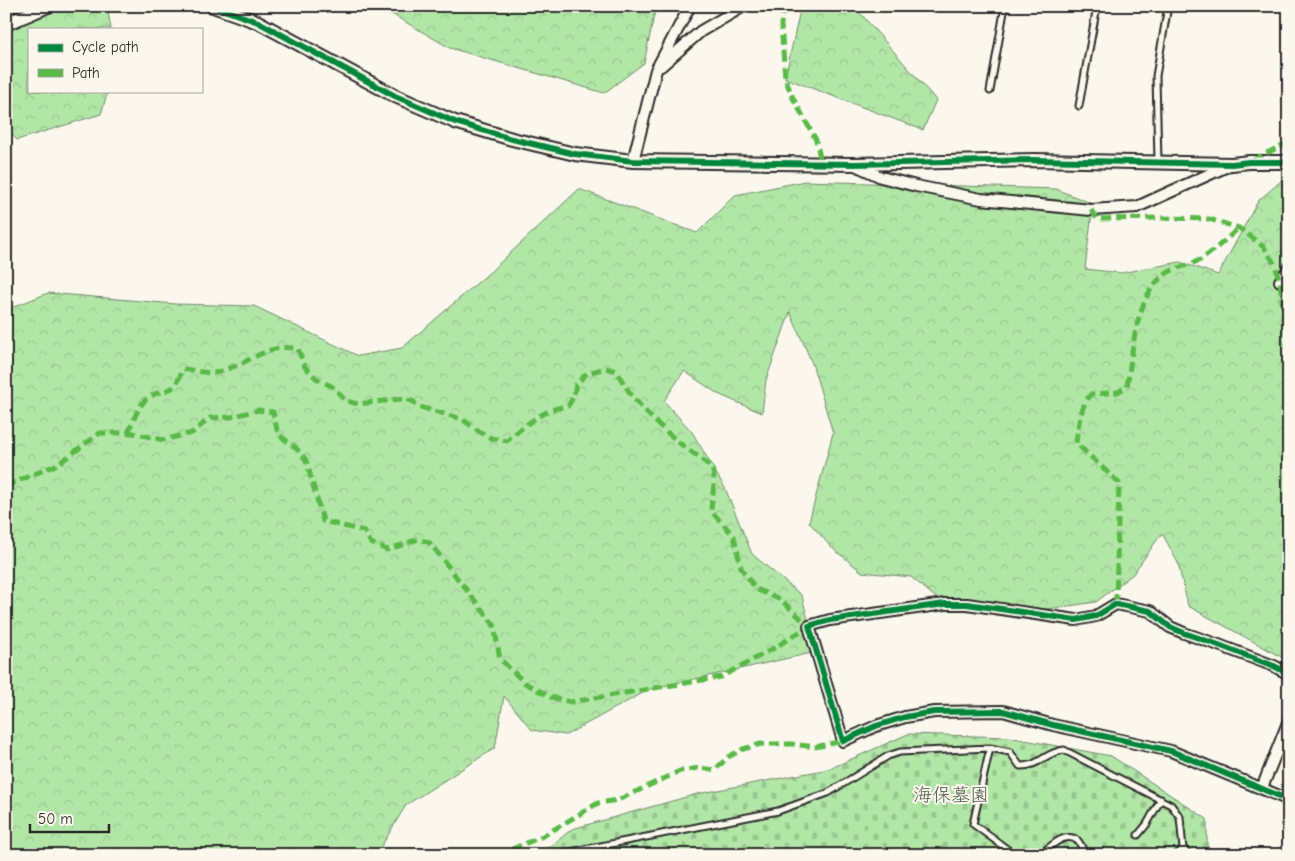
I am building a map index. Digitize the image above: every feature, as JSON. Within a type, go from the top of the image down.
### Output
[{"type":"street","points":[[6,24],[48,6]]},
{"type":"street","points":[[213,6],[258,22],[395,96],[455,122],[512,139],[575,154],[633,161],[854,164],[1034,160],[1232,164],[1289,162]]},
{"type":"street","points":[[633,161],[656,70],[690,6]]},
{"type":"street","points":[[656,70],[701,31],[744,6]]},
{"type":"street","points":[[854,164],[881,177],[981,199],[1091,210],[1137,207],[1232,164]]},
{"type":"street","points":[[1280,281],[1289,268]]},
{"type":"street","points":[[1289,674],[1274,666],[1170,627],[1150,611],[1116,604],[1096,616],[1076,620],[967,604],[945,604],[830,620],[809,626],[843,741],[876,726],[904,717],[934,712],[1003,711],[1053,725],[1171,751],[1289,800]]},
{"type":"street","points":[[1262,788],[1289,720]]},
{"type":"lane","points":[[990,91],[1005,6]]},
{"type":"lane","points":[[1079,106],[1097,6]]},
{"type":"lane","points":[[1158,162],[1156,76],[1168,6]]},
{"type":"lane","points":[[990,748],[973,824],[1011,852],[1020,855]]},
{"type":"lane","points":[[555,855],[778,811],[828,793],[888,756],[900,752],[990,748],[1010,752],[1020,766],[1029,767],[1056,751],[1064,750],[1171,805],[1180,817],[1183,849],[1190,855]]},
{"type":"lane","points":[[1138,835],[1161,800]]},
{"type":"lane","points":[[1040,855],[1056,841],[1072,838],[1078,841],[1086,855]]},
{"type":"lane","points":[[1176,855],[1183,849]]},
{"type":"green space","points":[[6,6],[107,6],[111,28],[28,28],[28,92],[108,92],[101,114],[17,140],[6,127]]},
{"type":"green space","points":[[378,6],[656,6],[644,63],[604,93],[450,48]]},
{"type":"green space","points":[[801,6],[854,6],[936,100],[923,130],[785,78]]},
{"type":"green space","points":[[1289,174],[1289,658],[1287,660],[1188,606],[1178,563],[1162,533],[1133,574],[1096,602],[1048,609],[940,601],[911,577],[862,572],[831,547],[809,522],[833,433],[812,363],[790,312],[766,380],[762,413],[718,394],[684,371],[664,401],[692,432],[725,488],[752,554],[802,596],[816,652],[650,689],[566,735],[532,730],[504,696],[495,748],[406,805],[376,855],[6,855],[6,310],[48,293],[175,304],[254,306],[358,356],[402,348],[490,272],[579,189],[697,233],[735,195],[805,181],[1056,189],[1093,204],[1085,269],[1121,273],[1180,262],[1218,275],[1258,201]]},
{"type":"green space","name":"海保墓園","points":[[908,734],[1008,737],[1111,756],[1207,819],[1207,846],[1222,855],[540,855],[572,829],[697,794],[829,769]]},
{"type":"marked path","points":[[784,6],[781,24],[785,78],[793,98],[816,140],[821,162]]},
{"type":"marked path","points":[[1253,160],[1289,142]]},
{"type":"marked path","points":[[1091,210],[1097,219],[1209,219],[1239,228],[1264,247],[1274,263],[1280,281],[1289,369]]},
{"type":"marked path","points":[[1116,604],[1119,483],[1076,443],[1082,411],[1091,394],[1118,392],[1127,386],[1137,324],[1148,294],[1156,282],[1167,273],[1205,257],[1239,228]]},
{"type":"marked path","points":[[6,486],[58,464],[100,433],[133,433],[163,440],[192,433],[210,418],[231,417],[258,410],[273,412],[278,434],[296,448],[306,460],[323,521],[364,531],[371,543],[387,550],[419,539],[430,543],[494,625],[500,659],[525,683],[551,697],[571,702],[721,677],[809,626],[781,600],[756,589],[741,568],[734,536],[711,511],[714,484],[712,469],[645,411],[617,371],[606,368],[587,373],[576,384],[574,396],[568,406],[542,414],[507,441],[491,438],[462,419],[420,407],[412,401],[400,399],[358,404],[346,401],[333,387],[316,378],[305,367],[298,349],[280,348],[264,352],[216,373],[183,369],[179,379],[172,388],[155,394],[144,401],[136,414],[130,429],[128,433]]},
{"type":"marked path","points":[[498,855],[543,836],[598,803],[618,800],[680,771],[699,768],[715,770],[728,757],[743,749],[761,744],[792,744],[815,747],[843,741]]},
{"type":"cycle path","points":[[213,6],[258,22],[395,96],[455,122],[512,139],[575,154],[633,161],[854,164],[1034,160],[1232,164],[1289,162]]},
{"type":"cycle path","points":[[1289,674],[1274,666],[1170,627],[1150,611],[1116,604],[1096,616],[1076,620],[967,604],[945,604],[830,620],[809,626],[843,741],[876,726],[905,717],[934,712],[1003,711],[1053,725],[1171,751],[1289,800]]}]
